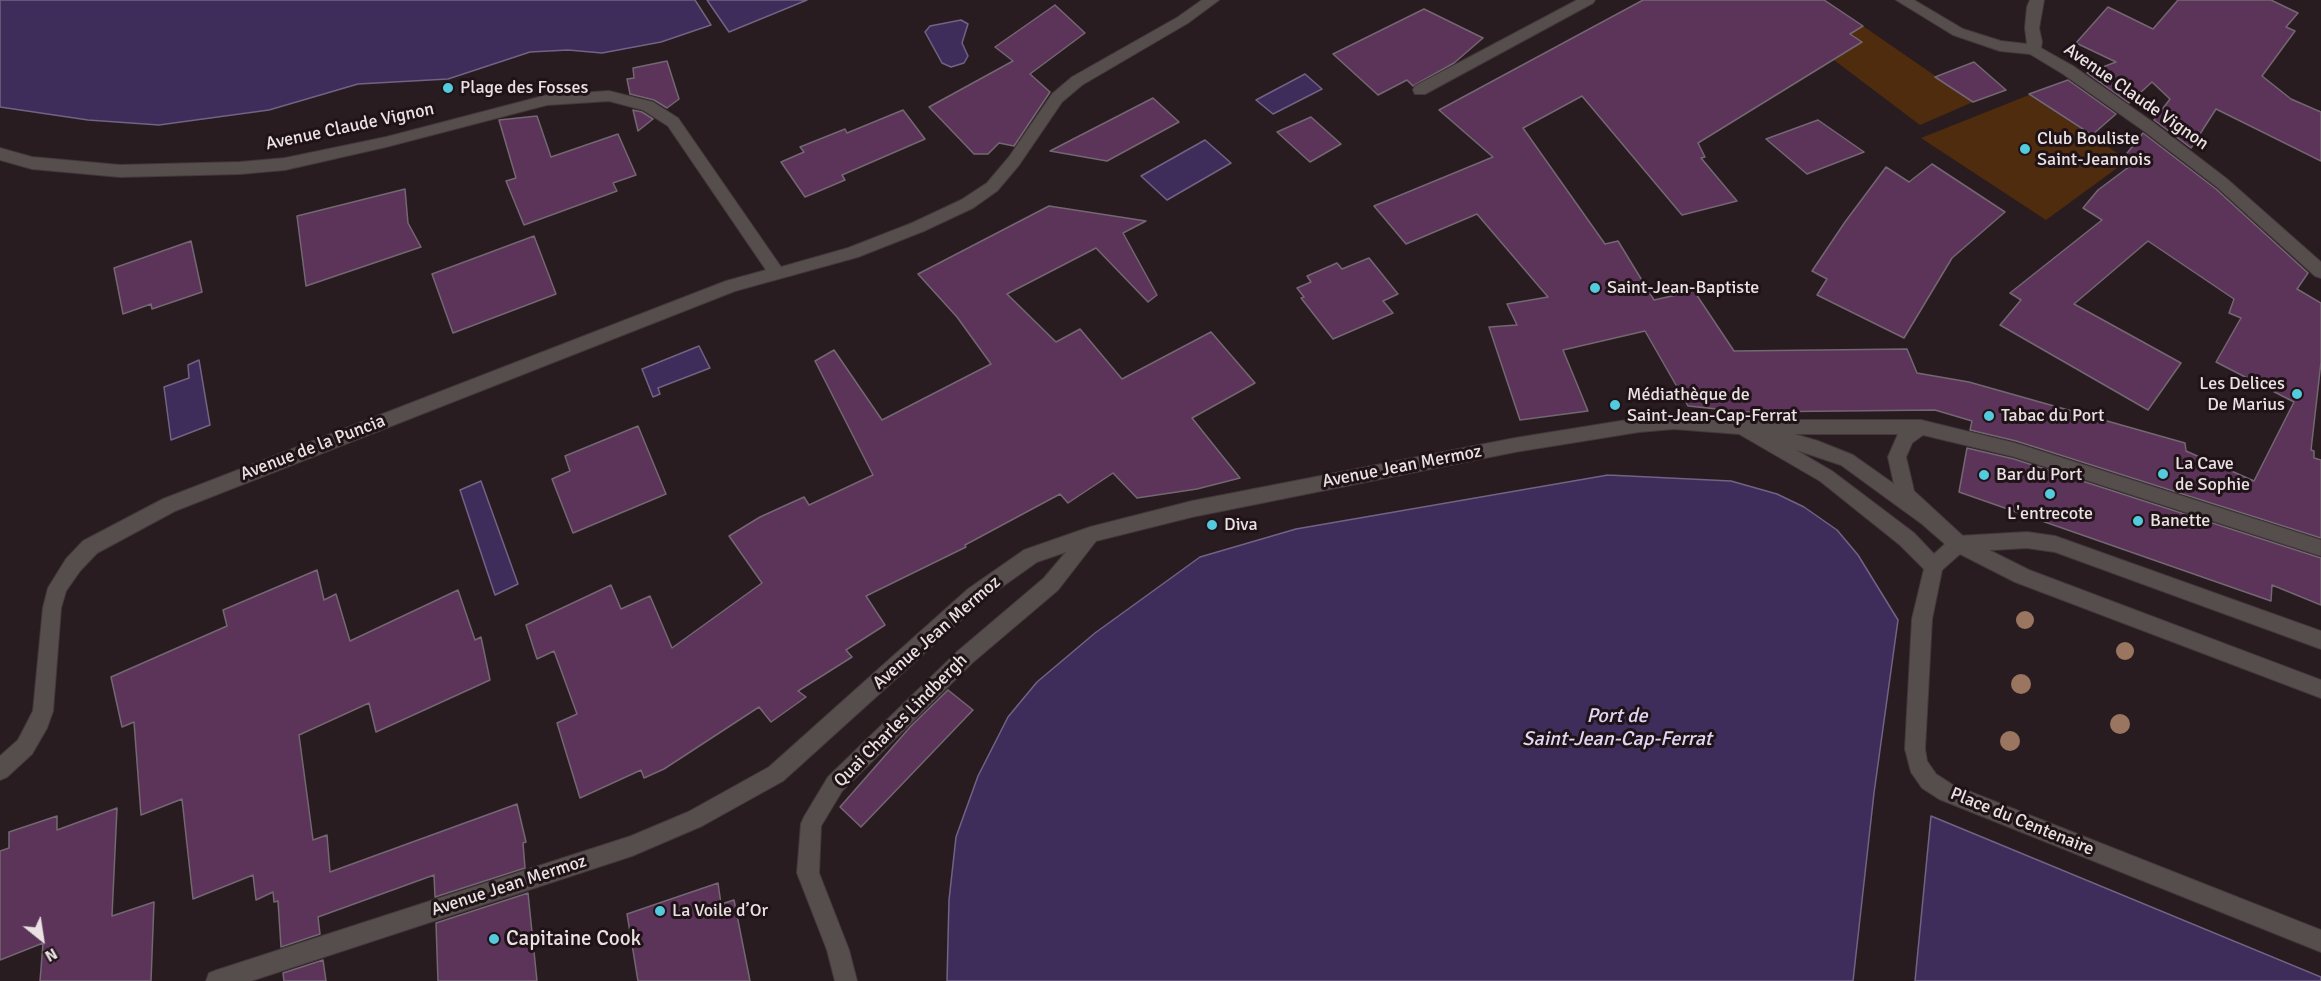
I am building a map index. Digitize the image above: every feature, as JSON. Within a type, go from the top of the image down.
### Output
[{"type":"street","points":[[777,274],[852,253],[918,227],[967,204],[992,187],[1014,161],[1057,98],[1077,81],[1183,20],[1212,0]]},
{"type":"street","points":[[1420,90],[1588,0]]},
{"type":"street","name":"Avenue Claude Vignon","points":[[1903,0],[1958,32],[2000,46],[2033,50],[2068,70],[2222,183],[2321,272]]},
{"type":"street","points":[[2033,50],[2032,28],[2037,0]]},
{"type":"street","name":"Avenue Claude Vignon","points":[[0,154],[32,163],[120,171],[285,164],[386,142],[547,100],[609,96],[648,106],[673,122],[777,274]]},
{"type":"street","name":"Avenue de la Puncia","points":[[0,770],[26,747],[37,728],[43,711],[52,608],[57,588],[73,565],[90,547],[169,505],[732,285],[777,274]]},
{"type":"street","name":"Avenue Jean Mermoz","points":[[217,981],[632,846],[695,819],[776,774],[975,595],[1031,556],[1090,535],[1192,509],[1515,445],[1639,425],[1674,422],[1742,427],[1921,427],[2015,450],[2321,548]]},
{"type":"street","points":[[1742,427],[1826,476],[1907,539],[1934,566],[1958,544],[2026,540],[2055,544],[2321,640]]},
{"type":"street","name":"Avenue Jean Mermoz","points":[[1742,427],[1818,448],[1847,460],[1928,518],[1958,544]]},
{"type":"street","name":"Avenue Jean Mermoz","points":[[1921,427],[1905,438],[1897,457],[1906,495],[1928,518]]},
{"type":"street","name":"Quai Charles Lindbergh","points":[[846,981],[838,950],[808,873],[811,824],[835,784],[965,657],[1051,584],[1090,535]]},
{"type":"street","points":[[1958,544],[2022,576],[2321,689]]},
{"type":"street","name":"Place du Centenaire","points":[[1934,566],[1922,619],[1915,749],[1918,765],[1929,781],[1946,792],[2321,941]]},
{"type":"shaded area","points":[[1863,26],[1973,102],[1920,125],[1822,51],[1835,43],[1847,51],[1861,43],[1850,34]]},
{"type":"shaded area","name":"Club Bouliste Saint-Jeannois","points":[[2029,95],[2128,160],[2046,220],[1921,138]]},
{"type":"water","points":[[0,0],[695,0],[711,25],[661,42],[602,53],[568,50],[530,52],[448,79],[358,84],[269,110],[159,125],[88,120],[0,107]]},
{"type":"water","points":[[707,0],[807,0],[729,32]]},
{"type":"water","points":[[961,20],[968,24],[962,43],[968,56],[964,63],[951,67],[942,63],[925,32],[930,26]]},
{"type":"water","points":[[1305,74],[1322,89],[1273,114],[1256,100]]},
{"type":"water","points":[[1205,140],[1231,163],[1167,200],[1141,176]]},
{"type":"water","points":[[699,346],[710,368],[658,388],[660,394],[653,397],[642,369]]},
{"type":"water","points":[[199,360],[210,425],[171,440],[164,387],[189,378],[188,365]]},
{"type":"water","name":"Port de Saint-Jean-Cap-Ferrat","points":[[1608,475],[1731,481],[1777,494],[1804,507],[1837,530],[1858,555],[1898,620],[1874,793],[1853,981],[947,981],[949,900],[956,837],[978,776],[1008,717],[1037,682],[1095,633],[1200,557],[1296,529]]},
{"type":"water","points":[[481,481],[518,584],[495,595],[460,490]]},
{"type":"water","points":[[1931,816],[2321,977],[2321,981],[1915,981]]},
{"type":"building","points":[[1643,0],[1824,0],[1863,26],[1850,34],[1862,42],[1698,143],[1705,157],[1701,158],[1737,201],[1682,215],[1582,96],[1523,128],[1605,244],[1618,241],[1654,300],[1694,291],[1734,351],[1907,349],[1917,373],[1969,382],[2185,443],[2186,451],[2254,481],[2294,402],[2216,362],[2241,318],[2229,313],[2234,299],[2148,241],[2074,304],[2181,363],[2148,410],[2000,325],[2021,300],[2010,293],[2102,220],[2083,208],[2098,190],[2134,163],[2124,157],[2143,133],[2216,189],[2308,273],[2297,289],[2321,303],[2321,362],[2311,450],[2314,451],[2314,458],[2321,460],[2321,538],[2016,441],[1970,430],[1972,421],[1935,410],[1746,412],[1688,406],[1645,331],[1563,350],[1588,411],[1520,420],[1489,327],[1517,325],[1507,304],[1548,297],[1477,214],[1406,244],[1374,206],[1493,157],[1439,110]]},
{"type":"building","points":[[2178,0],[2271,0],[2298,13],[2286,27],[2295,31],[2262,76],[2291,99],[2321,112],[2321,161],[2216,109],[2191,148],[2154,120],[2170,99],[2152,82],[2129,103],[2087,73],[2116,62],[2076,43],[2108,7],[2153,29]]},
{"type":"building","points":[[1055,5],[1085,33],[1030,74],[1050,92],[1014,146],[999,143],[988,154],[974,154],[929,107],[1013,61],[995,47]]},
{"type":"building","points":[[1424,9],[1483,38],[1454,63],[1413,86],[1407,80],[1378,95],[1333,54]]},
{"type":"building","points":[[667,61],[679,99],[667,108],[654,100],[630,94],[627,79],[634,78],[633,68]]},
{"type":"building","points":[[1974,62],[2006,90],[1973,102],[1935,77]]},
{"type":"building","points":[[2068,80],[2116,114],[2092,135],[2029,94]]},
{"type":"building","points":[[1153,98],[1179,122],[1107,161],[1050,151]]},
{"type":"building","points":[[633,110],[642,112],[653,119],[638,131]]},
{"type":"building","points":[[903,110],[925,139],[842,175],[845,180],[805,197],[781,162],[804,152],[800,147],[845,129],[847,133]]},
{"type":"building","points":[[537,116],[551,157],[618,134],[636,175],[613,183],[617,191],[524,225],[506,181],[516,178],[499,120]]},
{"type":"building","points":[[1311,117],[1341,144],[1310,162],[1277,132]]},
{"type":"building","points":[[1818,120],[1864,152],[1807,174],[1766,139]]},
{"type":"building","points":[[1932,164],[2005,212],[1952,258],[1904,338],[1817,295],[1827,279],[1812,271],[1886,167],[1909,182]]},
{"type":"building","points":[[405,189],[408,223],[421,247],[306,286],[297,216]]},
{"type":"building","points":[[1049,206],[1146,221],[1123,233],[1157,295],[1148,302],[1096,248],[1007,294],[1056,342],[1080,329],[1122,379],[1211,332],[1255,383],[1192,418],[1240,478],[1197,489],[1137,498],[1113,473],[1068,503],[1060,494],[965,545],[966,547],[866,596],[885,625],[846,650],[852,657],[798,691],[806,697],[771,722],[759,707],[664,769],[644,778],[641,770],[580,798],[557,723],[577,714],[554,651],[537,659],[526,625],[611,585],[621,609],[650,596],[672,648],[762,583],[729,536],[760,517],[804,497],[809,505],[873,475],[815,361],[834,350],[882,420],[991,364],[957,317],[918,274]]},
{"type":"building","points":[[534,236],[556,294],[453,333],[432,274]]},
{"type":"building","points":[[191,241],[202,292],[152,309],[151,304],[123,314],[114,268]]},
{"type":"building","points":[[1369,258],[1398,294],[1383,301],[1393,313],[1333,339],[1301,298],[1304,297],[1297,288],[1311,282],[1307,276],[1337,263],[1342,269]]},
{"type":"building","points":[[638,426],[666,494],[573,533],[552,479],[570,471],[565,456]]},
{"type":"building","points":[[1967,448],[2014,459],[2321,558],[2321,605],[2272,585],[2271,601],[1959,492]]},
{"type":"building","points":[[317,570],[324,600],[336,594],[350,641],[458,590],[475,640],[481,637],[490,680],[376,732],[369,703],[299,735],[313,840],[327,835],[330,872],[517,804],[526,842],[523,843],[525,868],[435,897],[434,875],[318,917],[320,934],[281,947],[278,901],[274,902],[273,892],[256,900],[253,875],[193,899],[182,799],[141,815],[134,722],[122,727],[111,677],[227,626],[223,610]]},
{"type":"building","points":[[948,690],[973,710],[861,827],[840,807],[911,726]]},
{"type":"building","points":[[117,808],[112,916],[154,902],[151,981],[40,981],[43,943],[0,960],[0,851],[9,848],[9,832],[57,816],[57,830]]},
{"type":"building","points":[[718,883],[721,904],[734,900],[750,981],[638,981],[627,914]]},
{"type":"building","name":"Capitaine Cook","points":[[528,893],[537,981],[438,981],[436,923]]},
{"type":"building","points":[[323,960],[326,981],[284,981],[283,973]]},
{"type":"place","name":"Plage des Fosses","points":[[448,88]]},
{"type":"place","name":"Club Bouliste Saint-Jeannois","points":[[2025,149]]},
{"type":"place","name":"Saint-Jean-Baptiste","points":[[1595,288]]},
{"type":"place","name":"Les Delices De Marius","points":[[2297,394]]},
{"type":"place","name":"Médiathèque de Saint-Jean-Cap-Ferrat","points":[[1615,405]]},
{"type":"place","name":"Tabac du Port","points":[[1989,416]]},
{"type":"place","name":"La Cave de Sophie","points":[[2163,474]]},
{"type":"place","name":"Bar du Port","points":[[1984,475]]},
{"type":"place","name":"L'entrecote","points":[[2050,494]]},
{"type":"place","name":"Banette","points":[[2138,521]]},
{"type":"place","name":"Diva","points":[[1212,525]]},
{"type":"place","name":"La Voile d’Or","points":[[660,911]]},
{"type":"place","name":"Capitaine Cook","points":[[494,939]]}]
